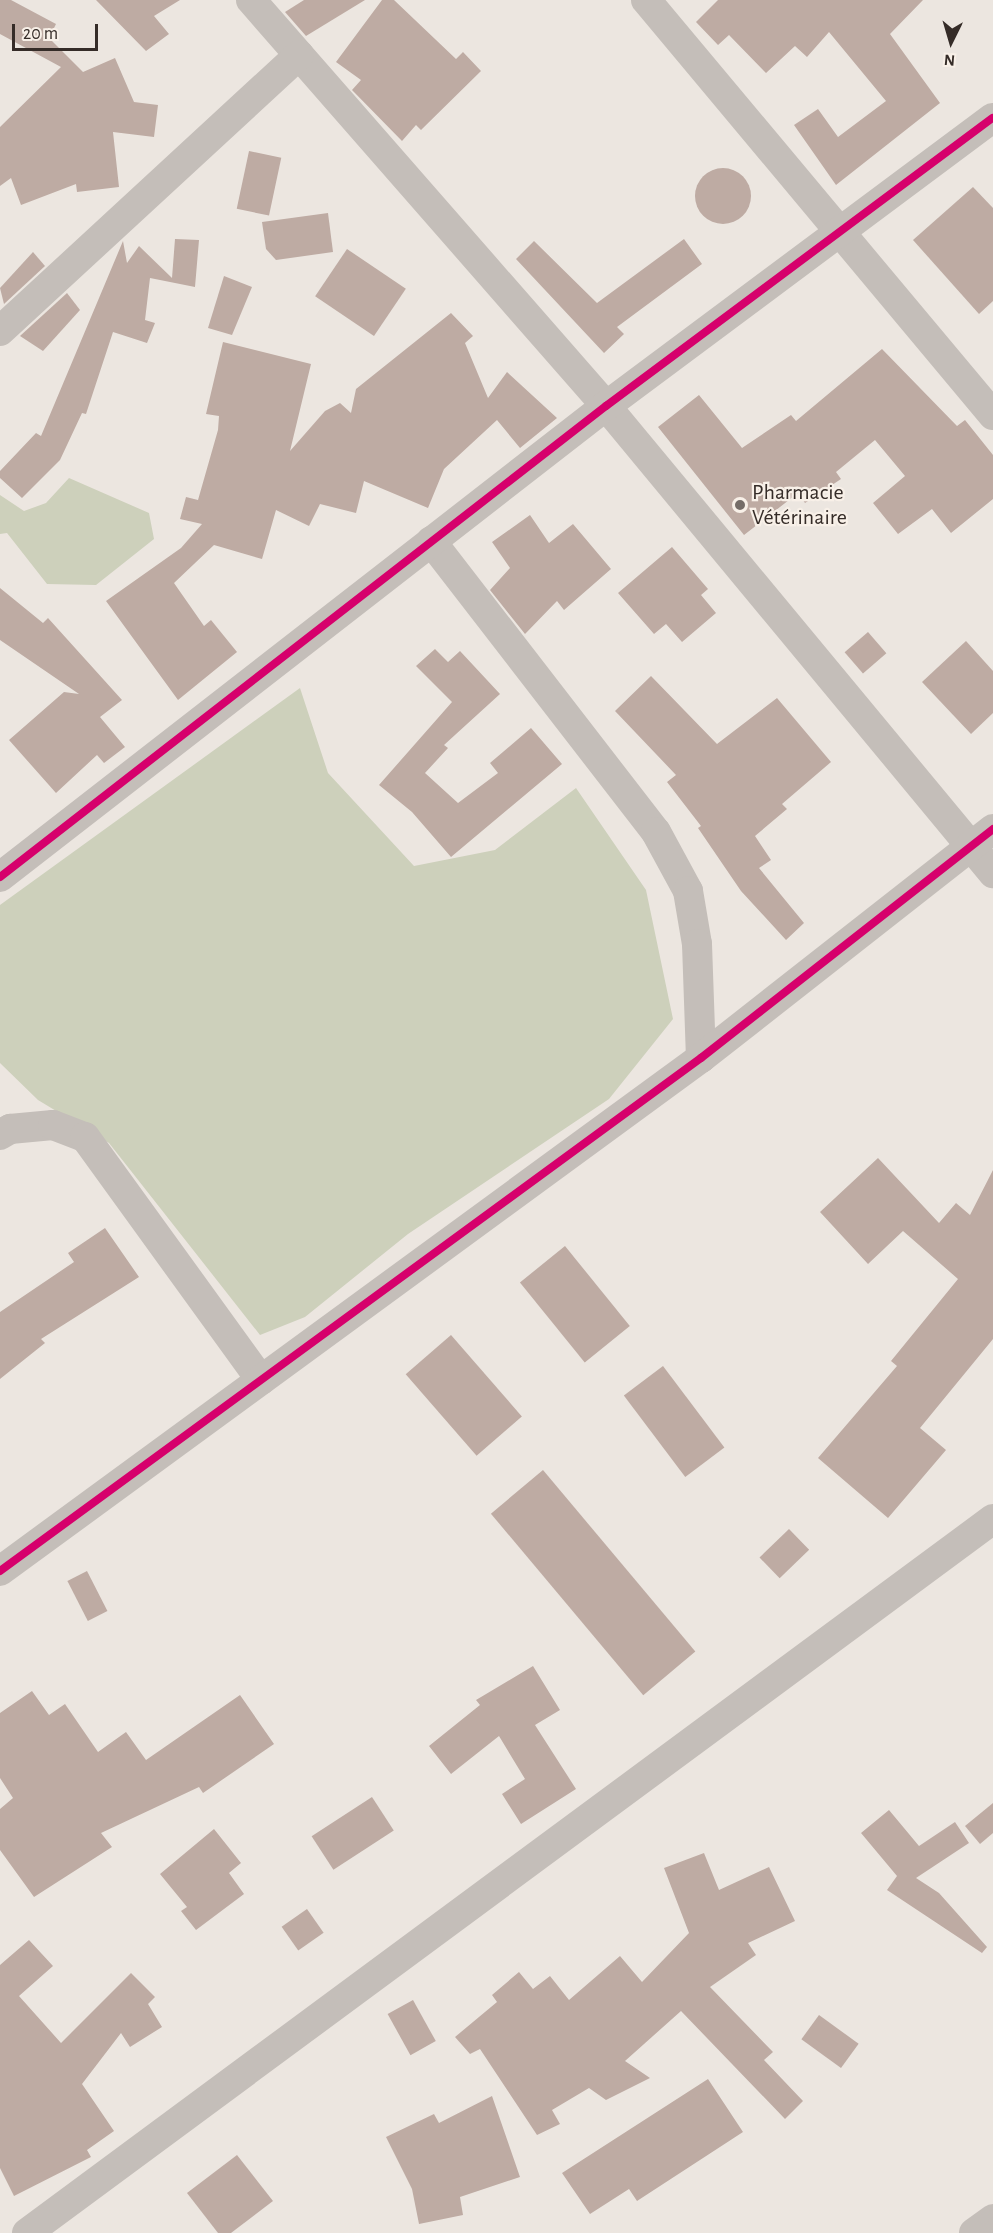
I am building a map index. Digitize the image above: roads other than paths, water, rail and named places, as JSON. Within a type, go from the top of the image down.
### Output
[{"type":"street","points":[[250,0],[606,406],[993,873]]},
{"type":"street","points":[[646,0],[993,415]]},
{"type":"street","points":[[0,331],[298,55]]},
{"type":"street","points":[[0,877],[606,406],[842,233],[993,118]]},
{"type":"street","points":[[431,542],[656,832],[688,891],[697,944],[700,1058]]},
{"type":"street","points":[[0,1571],[700,1058],[993,829]]},
{"type":"street","points":[[0,1136],[10,1129],[53,1125],[85,1137],[261,1380]]},
{"type":"street","points":[[27,2233],[993,1519]]},
{"type":"street","points":[[974,2233],[993,2219]]},
{"type":"place","name":"Pharmacie Vétérinaire","points":[[740,505]]}]
